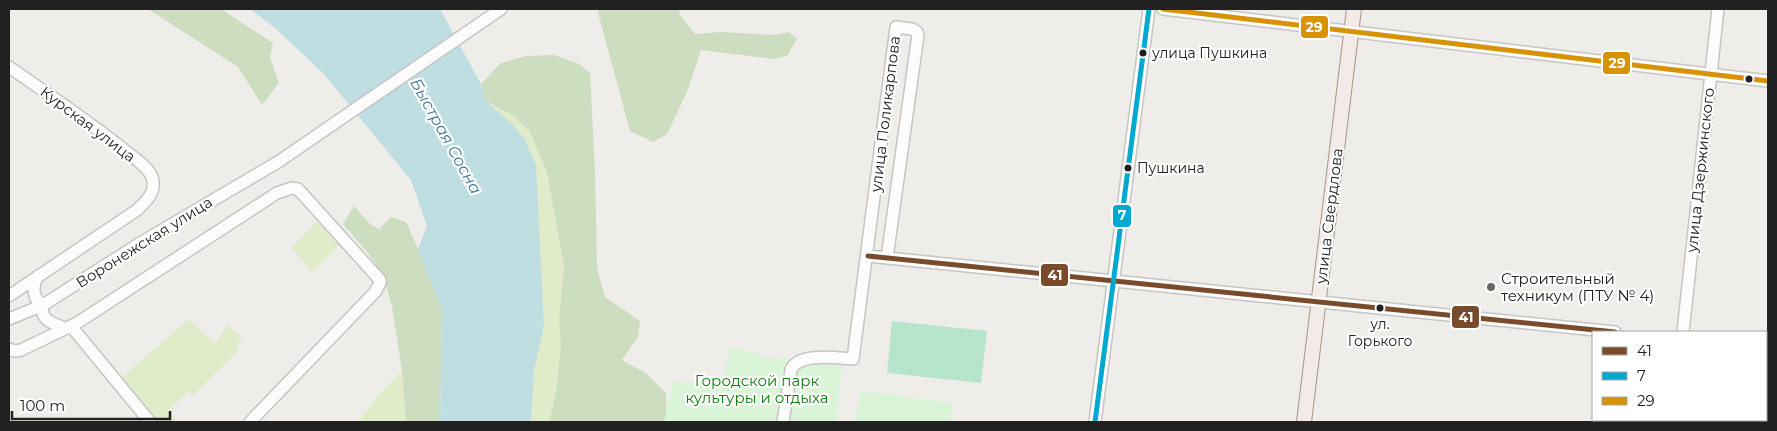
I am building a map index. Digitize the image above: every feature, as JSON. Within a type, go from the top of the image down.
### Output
[{"type":"main road","name":"улица Свердлова","points":[[1304,422],[1354,9]]},
{"type":"street","name":"Воронежская улица","points":[[9,320],[43,305],[142,242],[278,162],[501,9]]},
{"type":"street","points":[[1095,419],[1149,9]]},
{"type":"street","points":[[1163,9],[1768,81]]},
{"type":"street","name":"улица Дзержинского","points":[[1683,331],[1718,9]]},
{"type":"street","name":"улица Поликарпова","points":[[783,422],[791,370],[795,363],[811,358],[853,359],[868,256],[896,27],[912,29],[918,35],[887,258]]},
{"type":"street","name":"Курская улица","points":[[9,68],[89,122],[148,170],[153,190],[150,197],[138,210],[39,274],[9,296]]},
{"type":"street","points":[[9,349],[21,350],[68,327],[277,193],[292,188],[298,189],[380,280],[380,286],[250,422]]},
{"type":"street","points":[[868,256],[1606,331]]},
{"type":"street","points":[[39,274],[35,282],[34,293],[37,301],[43,305],[42,310],[45,318],[68,327],[150,422]]},
{"type":"green space","points":[[148,9],[221,9],[273,43],[270,58],[279,83],[262,105],[238,67]]},
{"type":"green space","points":[[597,9],[679,9],[680,15],[695,34],[721,32],[775,35],[789,32],[797,39],[787,56],[774,59],[701,50],[687,92],[667,134],[653,142],[630,131]]},
{"type":"green space","points":[[554,55],[579,64],[590,73],[597,268],[605,297],[640,321],[638,337],[622,360],[647,374],[666,393],[666,422],[549,422],[556,392],[561,346],[559,320],[564,267],[547,172],[529,130],[512,115],[486,101],[481,84],[501,63],[526,56]]},
{"type":"green space","points":[[486,101],[512,115],[529,130],[547,172],[564,267],[559,320],[561,346],[556,392],[549,422],[531,422],[534,370],[544,326],[524,138],[512,124]]},
{"type":"green space","points":[[354,206],[370,224],[379,229],[391,217],[406,222],[418,249],[442,310],[440,422],[406,422],[402,370],[392,307],[384,277],[368,253],[343,224]]},
{"type":"green space","points":[[317,222],[340,244],[312,272],[291,247]]},
{"type":"green space","points":[[189,319],[215,344],[227,325],[242,337],[236,347],[239,350],[193,395],[188,392],[167,411],[179,422],[159,422],[121,378]]},
{"type":"green space","points":[[892,321],[987,331],[981,383],[887,373]]},
{"type":"green space","name":"Городской парк культуры и отдыха","points":[[730,347],[769,357],[842,365],[836,422],[664,422],[673,381],[722,386]]},
{"type":"green space","points":[[402,370],[406,422],[359,422],[372,403]]},
{"type":"green space","points":[[860,391],[953,403],[951,422],[855,422]]},
{"type":"water","name":"Быстрая Сосна","points":[[250,9],[440,9],[481,84],[486,101],[512,124],[524,138],[536,165],[544,326],[534,370],[531,422],[440,422],[442,310],[418,249],[427,226],[411,180],[322,72],[276,29]]},
{"type":"transit line","name":"7","points":[[1095,422],[1149,9]]},
{"type":"transit line","name":"29","points":[[1163,9],[1768,81]]},
{"type":"transit line","name":"41","points":[[868,256],[1605,331]]},
{"type":"place","name":"улица Пушкина","points":[[1143,53]]},
{"type":"place","name":"Пушкина","points":[[1128,168]]},
{"type":"place","name":"Строительный техникум (ПТУ № 4)","points":[[1491,287]]},
{"type":"place","name":"ул. Горького","points":[[1380,308]]}]
